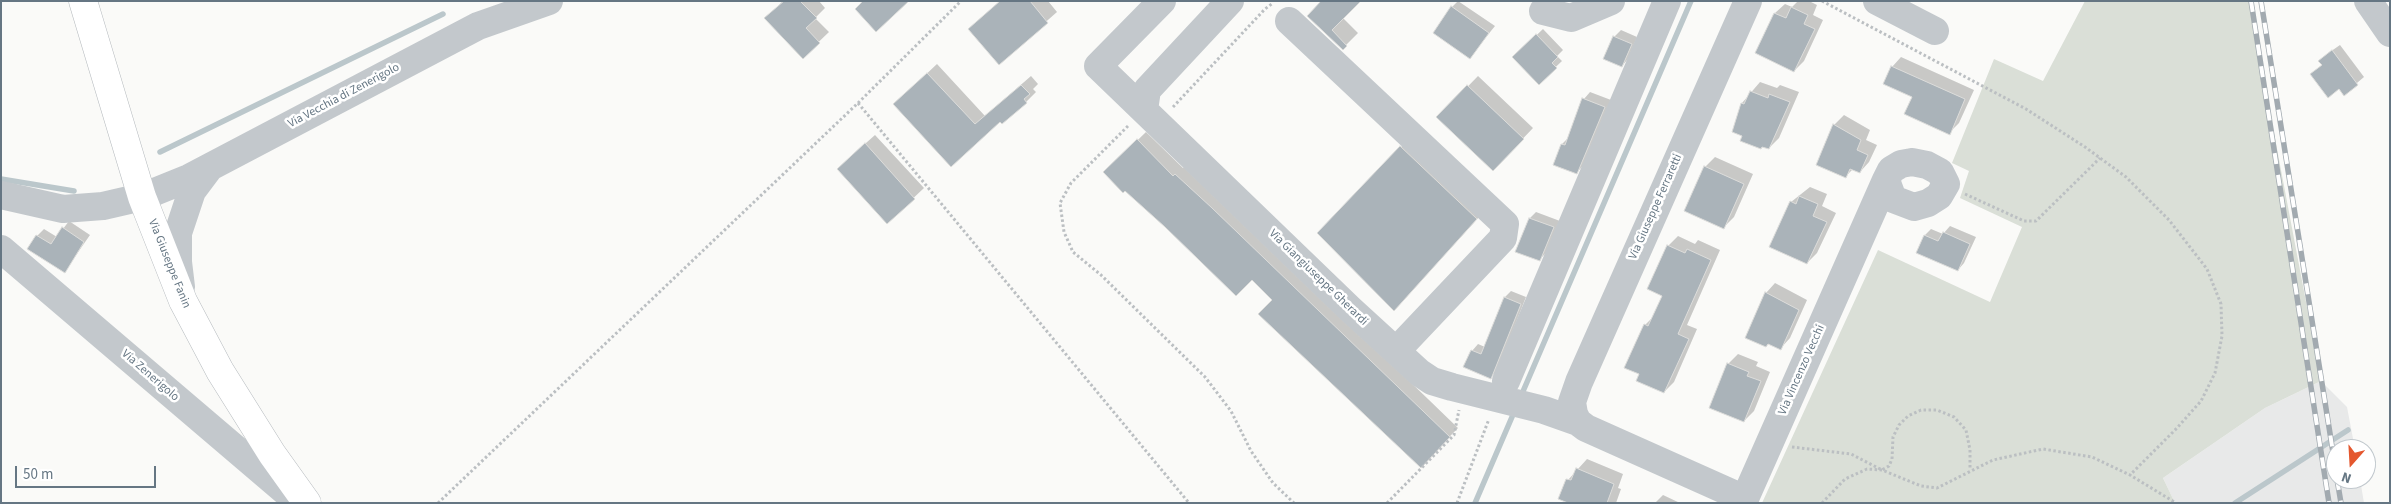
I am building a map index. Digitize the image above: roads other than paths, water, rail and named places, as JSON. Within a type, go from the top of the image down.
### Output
[{"type":"main road","name":"Via Giuseppe Fanin","points":[[83,1],[142,197],[183,301],[220,371],[272,454],[307,503]]},
{"type":"street","name":"Via Vecchia di Zenerigolo","points":[[1,195],[63,209],[103,206],[142,197],[210,167],[478,26],[549,1]]},
{"type":"street","name":"Via Giangiuseppe Gherardi","points":[[1162,1],[1098,66],[1396,351],[1432,381],[1460,390],[1502,390],[1544,410],[1576,418],[1586,428],[1744,501]]},
{"type":"street","points":[[1151,117],[1147,90],[1230,1]]},
{"type":"street","points":[[1543,11],[1572,18],[1611,1]]},
{"type":"street","points":[[1502,390],[1667,1]]},
{"type":"street","name":"Via Giuseppe Ferraretti","points":[[1576,418],[1572,402],[1579,382],[1748,1]]},
{"type":"street","points":[[1877,1],[1935,31]]},
{"type":"street","points":[[2368,1],[2390,33]]},
{"type":"street","points":[[1282,11],[1505,224],[1503,238],[1396,351]]},
{"type":"street","points":[[1912,162],[1927,165],[1940,172],[1946,184],[1939,196],[1928,203],[1914,207],[1893,199],[1886,180],[1891,170],[1901,164],[1912,162]]},
{"type":"street","points":[[183,301],[178,262],[178,233],[192,191],[210,167]]},
{"type":"street","name":"Via Vincenzo Vecchi","points":[[1744,501],[1886,180]]},
{"type":"street","name":"Via Vincenzo Vecchi","points":[[1861,237],[1881,218],[1914,207]]},
{"type":"street","name":"Via Zenerigolo","points":[[1,250],[299,503]]},
{"type":"waterway","points":[[1521,396],[1691,1]]},
{"type":"waterway","points":[[160,152],[443,14]]},
{"type":"waterway","points":[[1,179],[74,191]]},
{"type":"waterway","points":[[1475,503],[1515,410]]},
{"type":"waterway","points":[[2235,503],[2348,430]]},
{"type":"railway","points":[[2251,1],[2329,503]]},
{"type":"railway","points":[[2261,1],[2331,439]]},
{"type":"railway","points":[[2339,489],[2341,503]]}]
